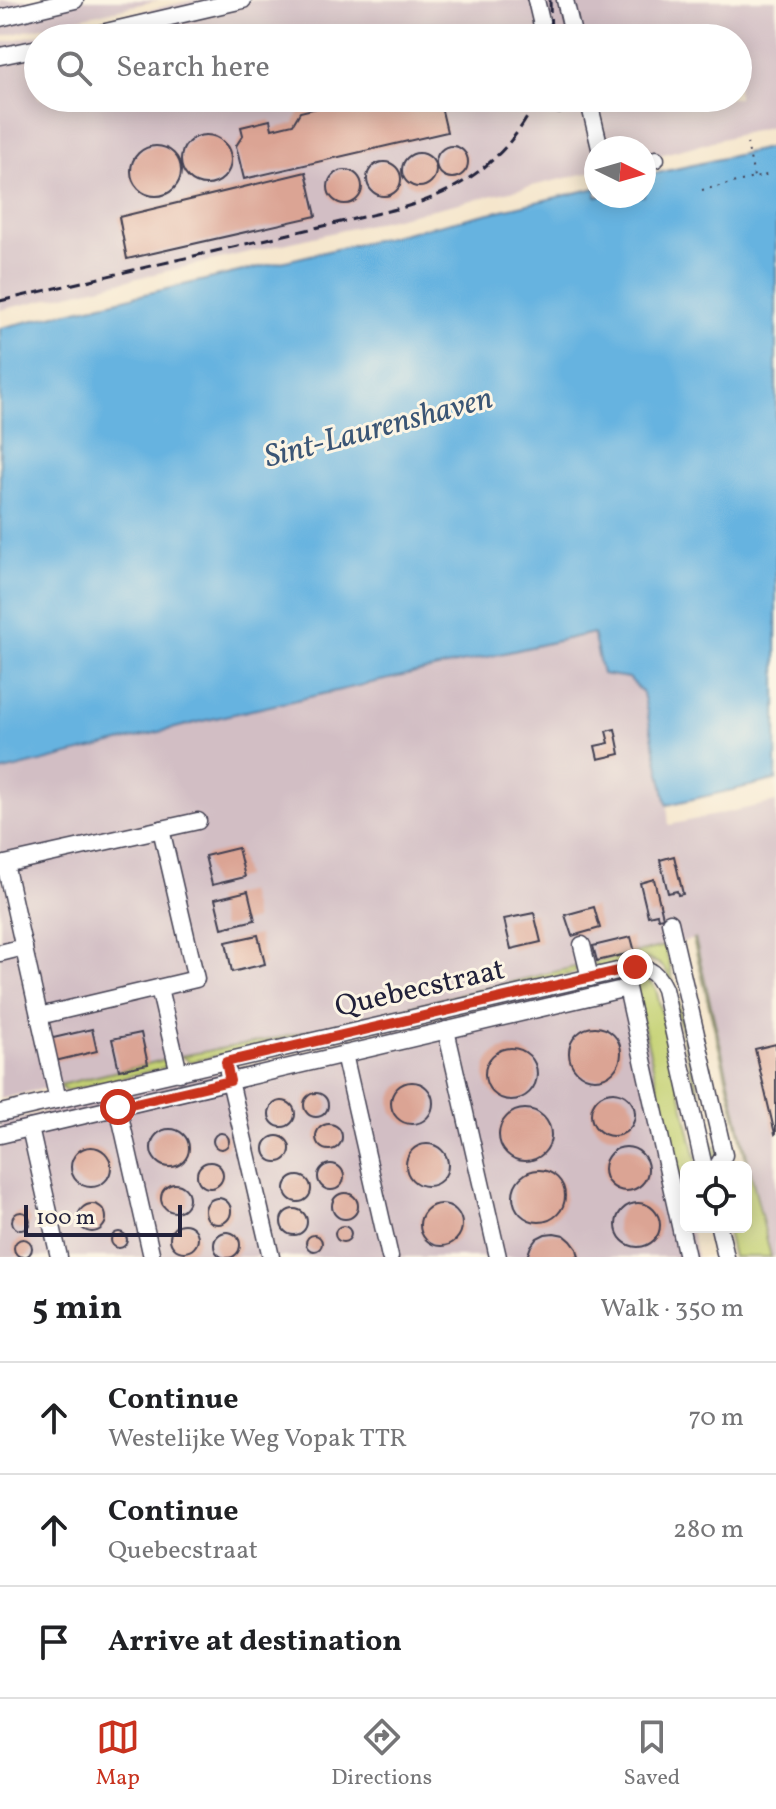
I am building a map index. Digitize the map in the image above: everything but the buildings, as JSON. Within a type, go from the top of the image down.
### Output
[{"type":"street","points":[[0,18],[75,0]]},
{"type":"street","points":[[140,24],[243,0]]},
{"type":"street","points":[[536,0],[542,24]]},
{"type":"street","points":[[565,0],[571,24]]},
{"type":"street","points":[[0,56],[24,51]]},
{"type":"street","points":[[591,112],[597,136]]},
{"type":"street","points":[[58,1100],[3,865],[198,821]]},
{"type":"street","points":[[39,1016],[196,979],[161,829]]},
{"type":"street","points":[[670,922],[724,1155],[720,1161]]},
{"type":"street","points":[[582,945],[590,978]]},
{"type":"street","points":[[0,953],[24,947]]},
{"type":"street","name":"Quebecstraat","points":[[0,1113],[635,967],[648,969],[660,979],[664,989],[703,1161]]},
{"type":"street","points":[[159,988],[179,1073]]},
{"type":"street","points":[[0,1135],[627,988],[687,1257]]},
{"type":"street","points":[[446,1030],[498,1257]]},
{"type":"street","points":[[344,1054],[390,1257]]},
{"type":"street","points":[[226,1062],[271,1257]]},
{"type":"street","points":[[118,1107],[152,1257]]},
{"type":"street","points":[[30,1128],[59,1257]]},
{"type":"street","points":[[720,1233],[726,1257]]},
{"type":"path","points":[[747,143],[754,177]]},
{"type":"path","points":[[702,190],[771,174]]},
{"type":"shaded area","points":[[0,0],[158,0],[56,24],[24,24],[24,31],[0,37]]},
{"type":"shaded area","points":[[194,0],[776,0],[776,125],[656,156],[656,136],[584,136],[584,174],[0,310],[0,43],[24,38],[24,112],[752,112],[752,24],[86,24]]},
{"type":"shaded area","points":[[593,633],[602,674],[629,678],[643,693],[669,825],[776,802],[776,1257],[771,1257],[752,1178],[752,1161],[748,1161],[695,939],[283,1037],[181,1056],[0,1099],[0,772],[203,721]]},
{"type":"shaded area","points":[[633,978],[680,1183],[680,1233],[691,1233],[697,1257],[0,1257],[0,1122]]},
{"type":"green space","points":[[693,939],[695,939],[746,1161]]},
{"type":"green space","points":[[665,946],[710,1140],[718,1150],[714,1161],[667,972],[660,965],[645,959],[600,969],[592,963]]},
{"type":"green space","points":[[579,966],[574,973],[190,1062],[181,1056],[283,1037]]},
{"type":"green space","points":[[632,975],[646,978],[656,989],[697,1161],[680,1161],[680,1183]]},
{"type":"green space","points":[[168,1059],[164,1068],[66,1091],[60,1085]]},
{"type":"green space","points":[[752,1178],[771,1257],[733,1257],[727,1233],[752,1233]]},
{"type":"water","name":"Sint-Laurenshaven","points":[[776,146],[776,780],[667,805],[643,693],[629,678],[602,674],[593,633],[203,721],[0,772],[0,328],[584,191],[584,208],[656,208],[656,173]]},
{"type":"railway","points":[[550,0],[551,24]]},
{"type":"railway","points":[[0,301],[423,201],[482,169],[499,154],[530,112]]},
{"type":"route","points":[[118,1107],[230,1081],[226,1062],[635,967]]}]
